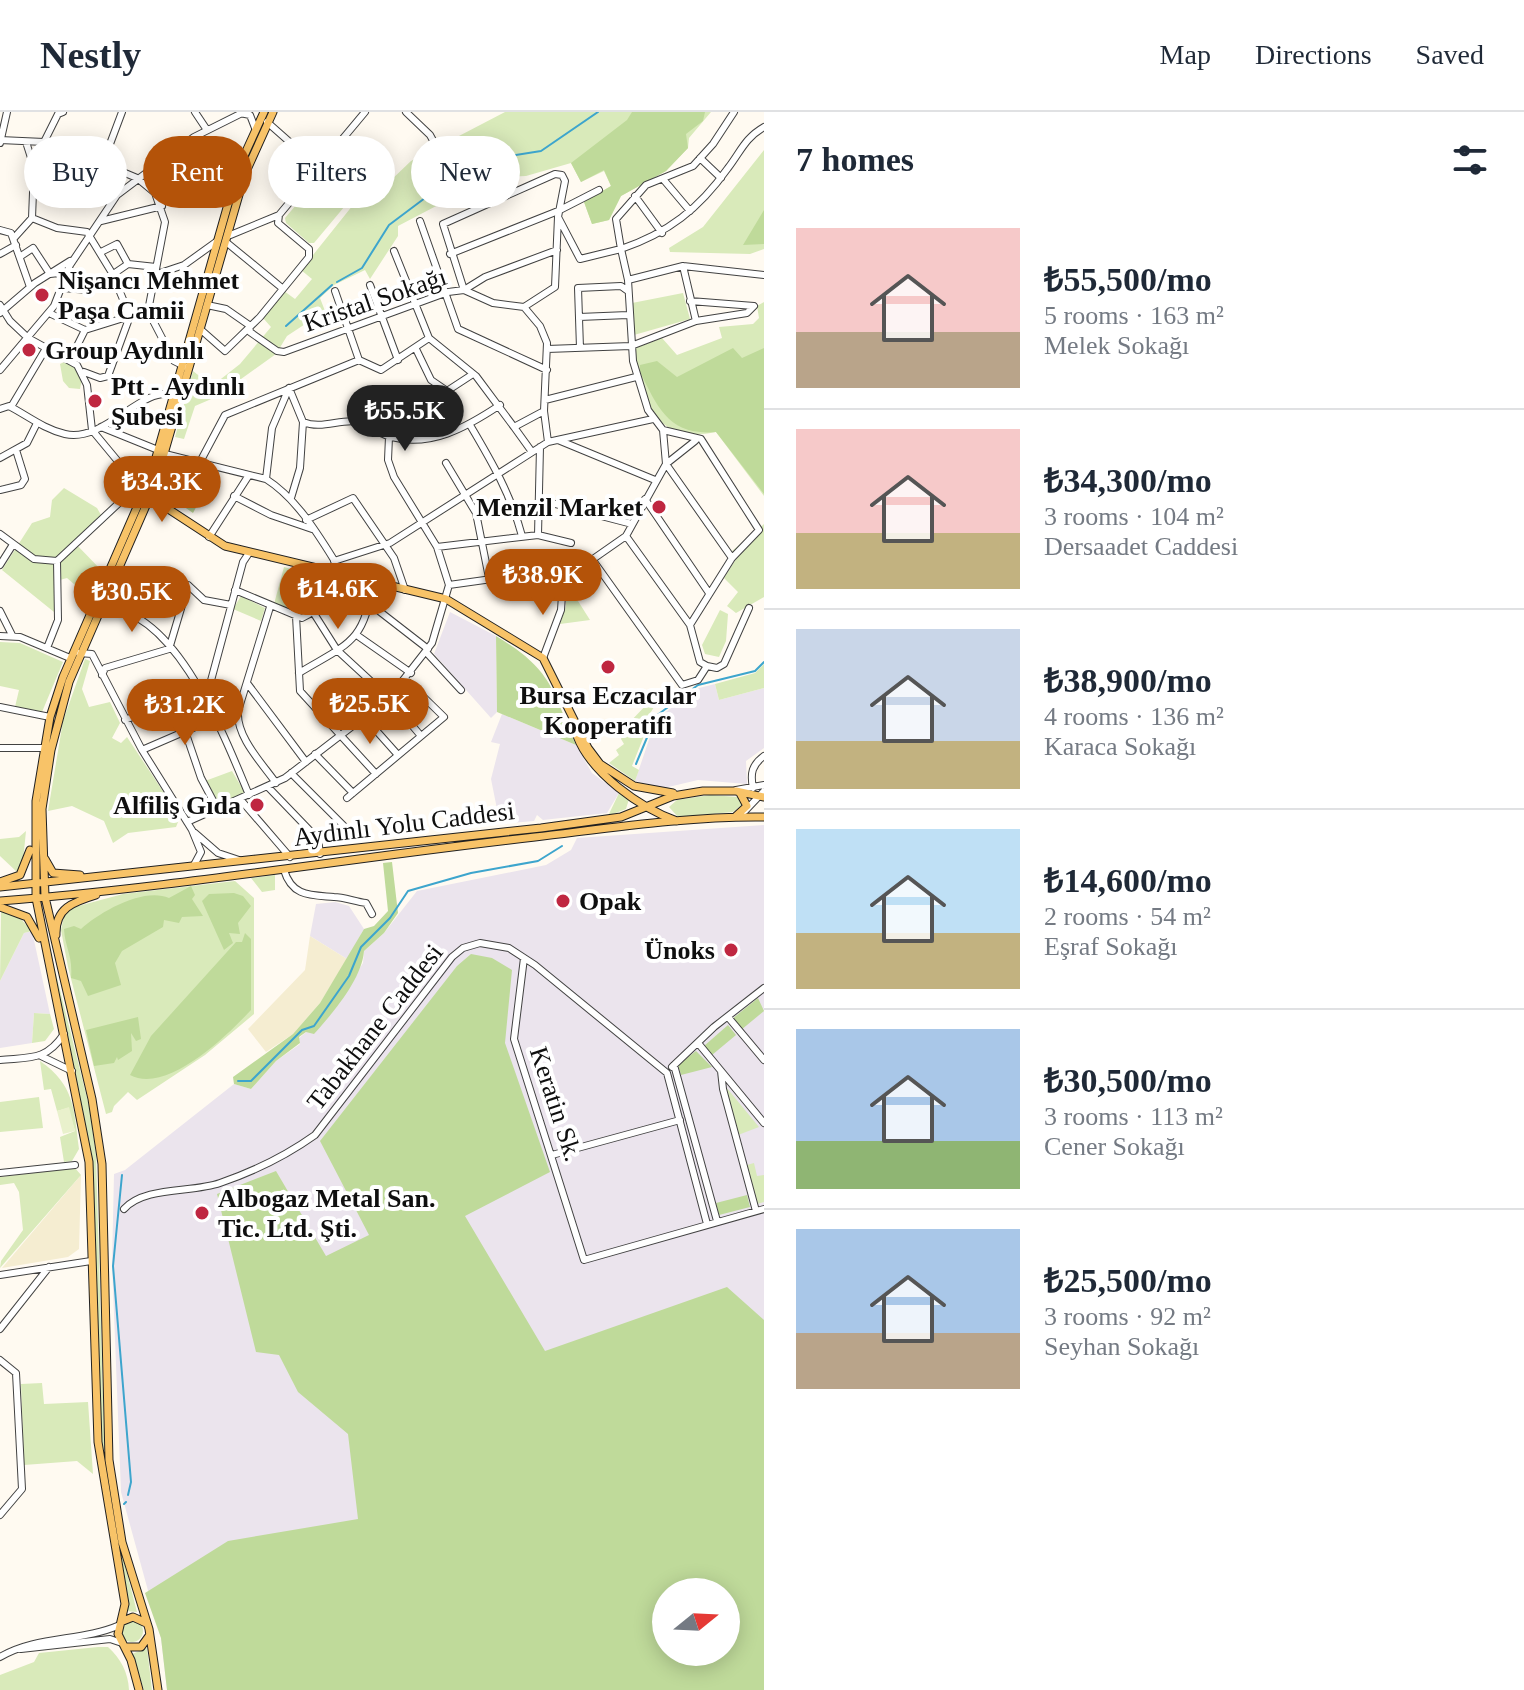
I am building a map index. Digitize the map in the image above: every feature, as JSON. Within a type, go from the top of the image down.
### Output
[{"type":"main road","points":[[251,136],[264,112]]},
{"type":"main road","points":[[162,452],[172,395],[200,329],[249,161],[273,112]]},
{"type":"main road","points":[[0,885],[17,878],[24,870],[50,717],[70,658],[150,489],[225,208]]},
{"type":"main road","points":[[150,489],[164,507],[188,524],[209,537],[249,553],[446,599],[543,658],[593,757],[620,778],[647,791],[703,791]]},
{"type":"main road","points":[[150,489],[188,524]]},
{"type":"main road","points":[[141,507],[164,507]]},
{"type":"main road","points":[[39,884],[45,788],[69,682],[141,507]]},
{"type":"main road","points":[[563,696],[586,755],[599,772],[650,806],[680,821]]},
{"type":"main road","points":[[621,817],[631,806],[630,796],[623,789]]},
{"type":"main road","name":"Aydınlı Yolu Caddesi","points":[[0,885],[39,884],[248,862],[621,817],[673,796],[703,791],[762,795]]},
{"type":"main road","points":[[730,817],[745,811],[745,797],[736,791]]},
{"type":"main road","points":[[669,817],[664,807],[673,796]]},
{"type":"main road","name":"Aydınlı Yolu Caddesi","points":[[0,904],[284,870],[372,855],[680,821],[764,817]]},
{"type":"main road","points":[[34,820],[47,956],[87,1151],[98,1442],[123,1591],[122,1623],[118,1634],[139,1690]]},
{"type":"main road","points":[[41,846],[46,866],[56,874],[110,875]]},
{"type":"main road","points":[[58,961],[56,929],[63,910],[72,903],[115,889]]},
{"type":"main road","points":[[41,898],[100,1143],[109,1460],[122,1542],[150,1634],[158,1690]]},
{"type":"main road","points":[[0,904],[20,913],[32,923],[47,956]]},
{"type":"main road","points":[[122,1623],[138,1617],[147,1624]]},
{"type":"main road","points":[[124,1645],[141,1647],[150,1634]]},
{"type":"street","points":[[7,112],[0,141],[24,142]]},
{"type":"street","points":[[47,136],[58,114],[63,112]]},
{"type":"street","points":[[112,136],[121,112]]},
{"type":"street","points":[[195,112],[207,130]]},
{"type":"street","points":[[346,136],[365,112]]},
{"type":"street","points":[[406,112],[431,136]]},
{"type":"street","points":[[690,625],[732,558],[759,530],[698,440],[663,430],[653,419],[636,377],[628,315],[628,280],[616,219],[646,185],[693,166],[734,112]]},
{"type":"street","points":[[197,136],[245,113],[255,128]]},
{"type":"street","points":[[267,122],[283,136]]},
{"type":"street","points":[[558,214],[580,259],[621,249],[662,233],[690,211],[721,178],[742,143],[764,127]]},
{"type":"street","points":[[700,158],[721,178]]},
{"type":"street","points":[[127,174],[143,183]]},
{"type":"street","points":[[0,370],[49,313],[76,256],[117,195],[143,174]]},
{"type":"street","points":[[548,442],[544,411],[547,349],[540,326],[524,307],[555,287],[557,250],[558,214],[565,181],[562,175],[555,174],[443,224],[450,254],[464,290],[485,277],[557,250]]},
{"type":"street","points":[[663,179],[690,211]]},
{"type":"street","points":[[450,254],[558,214],[599,190]]},
{"type":"street","points":[[635,196],[662,233]]},
{"type":"street","points":[[0,254],[15,242],[32,218],[32,208]]},
{"type":"street","points":[[101,221],[154,208]]},
{"type":"street","points":[[162,208],[164,232],[148,311],[174,361],[184,366]]},
{"type":"street","points":[[282,288],[227,239],[279,215],[285,208]]},
{"type":"street","points":[[200,329],[225,351],[260,317],[309,257],[309,249],[278,223],[279,215]]},
{"type":"street","points":[[0,305],[2,313],[45,350],[70,360],[82,372],[100,378],[110,374],[130,316],[114,276],[91,235],[57,228],[32,218]]},
{"type":"street","points":[[420,221],[448,292],[458,329],[547,370]]},
{"type":"street","points":[[0,230],[11,233],[30,287]]},
{"type":"street","points":[[101,252],[117,244],[128,264],[155,271],[184,265],[216,242]]},
{"type":"street","points":[[21,256],[33,248],[50,274]]},
{"type":"street","points":[[394,251],[429,338],[473,374],[500,405],[532,452]]},
{"type":"street","points":[[2,313],[30,287],[76,256]]},
{"type":"street","points":[[63,286],[90,290],[128,264]]},
{"type":"street","points":[[628,280],[683,266],[764,275]]},
{"type":"street","points":[[683,266],[696,321]]},
{"type":"street","points":[[50,274],[59,273],[63,286]]},
{"type":"street","points":[[370,285],[398,360]]},
{"type":"street","points":[[580,348],[578,288],[621,286],[628,291]]},
{"type":"street","name":"Kristal Sokağı","points":[[249,325],[250,332],[284,352],[413,302],[448,292],[464,290],[493,303],[524,307]]},
{"type":"street","points":[[335,291],[359,360],[381,370],[429,338]]},
{"type":"street","points":[[547,349],[631,346],[696,321],[747,313],[754,306],[690,301]]},
{"type":"street","points":[[207,305],[226,309],[249,325]]},
{"type":"street","points":[[49,313],[85,330],[148,311]]},
{"type":"street","points":[[579,317],[628,315]]},
{"type":"street","points":[[70,360],[85,330]]},
{"type":"street","points":[[416,349],[431,380],[447,391],[473,374]]},
{"type":"street","points":[[11,407],[45,350]]},
{"type":"street","points":[[200,462],[225,415],[359,360]]},
{"type":"street","points":[[82,372],[92,430],[129,478],[141,507]]},
{"type":"street","points":[[545,400],[636,377]]},
{"type":"street","points":[[289,388],[303,422],[300,468],[291,498]]},
{"type":"street","points":[[266,479],[272,428],[289,388]]},
{"type":"street","points":[[0,409],[11,407],[37,423],[67,434],[101,427],[156,395],[172,395]]},
{"type":"street","points":[[303,422],[312,426],[358,422],[389,437],[426,438],[470,425],[500,405]]},
{"type":"street","points":[[514,427],[544,411]]},
{"type":"street","points":[[334,561],[386,544],[548,442],[653,419]]},
{"type":"street","points":[[0,458],[27,443],[37,423]]},
{"type":"street","points":[[470,425],[514,506],[522,536]]},
{"type":"street","points":[[101,427],[162,452],[266,479],[291,498],[334,561],[340,576],[332,592],[313,612],[296,616],[235,590]]},
{"type":"street","points":[[663,430],[666,464],[732,558]]},
{"type":"street","points":[[187,822],[268,787],[291,773],[389,698],[427,650],[449,585],[437,547],[394,477],[386,447],[389,437]]},
{"type":"street","points":[[558,440],[655,480]]},
{"type":"street","points":[[449,585],[489,578],[563,580],[626,536],[666,464],[698,440]]},
{"type":"street","points":[[538,535],[540,447]]},
{"type":"street","points":[[0,490],[21,485],[25,479],[16,450]]},
{"type":"street","points":[[446,463],[476,513],[489,578]]},
{"type":"street","points":[[209,537],[249,475]]},
{"type":"street","points":[[129,478],[150,489]]},
{"type":"street","points":[[129,478],[140,481],[150,489]]},
{"type":"street","points":[[47,648],[58,620],[57,561],[135,488]]},
{"type":"street","points":[[234,496],[271,515],[312,529]]},
{"type":"street","points":[[306,520],[353,498],[386,544],[405,590]]},
{"type":"street","points":[[645,499],[709,593]]},
{"type":"street","points":[[540,500],[632,524]]},
{"type":"street","points":[[0,534],[6,543],[34,559],[57,561]]},
{"type":"street","points":[[437,547],[483,539],[538,535],[571,543]]},
{"type":"street","points":[[626,536],[690,625],[700,662],[717,668],[724,664],[749,608]]},
{"type":"street","points":[[0,565],[6,543]]},
{"type":"street","points":[[206,699],[235,590],[249,553]]},
{"type":"street","points":[[592,559],[682,685],[692,683],[707,666]]},
{"type":"street","points":[[543,658],[561,610],[563,580]]},
{"type":"street","points":[[299,673],[358,636],[370,604],[372,583]]},
{"type":"street","points":[[169,649],[188,585],[204,600],[231,605]]},
{"type":"street","points":[[370,604],[427,650],[461,690]]},
{"type":"street","points":[[270,607],[237,720],[243,735],[276,783]]},
{"type":"street","points":[[102,608],[126,610],[183,659],[216,718],[249,795]]},
{"type":"street","points":[[0,611],[12,635]]},
{"type":"street","points":[[313,612],[337,650],[389,698],[421,736]]},
{"type":"street","points":[[296,616],[300,691],[376,774]]},
{"type":"street","points":[[0,636],[12,635],[70,658]]},
{"type":"street","points":[[358,636],[411,673]]},
{"type":"street","points":[[87,638],[125,720],[192,830],[201,857],[196,864],[183,869]]},
{"type":"street","points":[[102,675],[105,668],[169,649]]},
{"type":"street","points":[[70,658],[81,651],[92,654]]},
{"type":"street","points":[[69,682],[70,658]]},
{"type":"street","points":[[315,754],[350,795],[444,717],[405,679]]},
{"type":"street","points":[[247,683],[306,762]]},
{"type":"street","points":[[125,720],[165,704],[238,711]]},
{"type":"street","points":[[0,707],[50,717]]},
{"type":"street","points":[[142,750],[216,718]]},
{"type":"street","points":[[365,718],[398,755]]},
{"type":"street","points":[[185,731],[201,778],[218,810]]},
{"type":"street","points":[[0,748],[44,748]]},
{"type":"street","points":[[753,788],[751,776],[755,763],[764,756]]},
{"type":"street","points":[[291,773],[344,826]]},
{"type":"street","points":[[719,791],[764,785]]},
{"type":"street","points":[[268,787],[318,839],[320,854]]},
{"type":"street","points":[[745,811],[762,795]]},
{"type":"street","points":[[240,799],[290,857]]},
{"type":"street","points":[[192,830],[218,853],[248,862]]},
{"type":"street","points":[[284,870],[287,880],[306,896],[336,897],[366,903],[372,914]]},
{"type":"street","name":"Tabakhane Caddesi","points":[[124,1209],[129,1203],[153,1195],[223,1182],[296,1148],[328,1120],[452,957],[463,948],[493,943],[524,958],[667,1073]]},
{"type":"street","name":"Keratin Sk.","points":[[524,958],[514,1039],[584,1260],[707,1224]]},
{"type":"street","points":[[764,1000],[761,991],[667,1073],[707,1224],[764,1209]]},
{"type":"street","points":[[728,1017],[764,1060]]},
{"type":"street","points":[[0,1060],[41,1056],[51,1051],[64,1034]]},
{"type":"street","points":[[698,1043],[764,1123]]},
{"type":"street","points":[[41,1056],[72,1071]]},
{"type":"street","points":[[674,1065],[717,1221]]},
{"type":"street","points":[[721,1071],[723,1089],[756,1211]]},
{"type":"street","points":[[552,1155],[680,1120]]},
{"type":"street","points":[[0,1173],[75,1165],[87,1151]]},
{"type":"street","points":[[75,1165],[89,1179]]},
{"type":"street","points":[[0,1275],[91,1261]]},
{"type":"street","points":[[0,1329],[49,1267]]},
{"type":"street","points":[[0,1360],[16,1373],[22,1489],[0,1515]]},
{"type":"street","points":[[3,1655],[36,1641],[103,1632],[122,1623]]},
{"type":"street","points":[[3,1655],[110,1639],[124,1645]]},
{"type":"street","points":[[0,1644],[3,1655]]},
{"type":"shaded area","points":[[450,612],[496,636],[497,712],[491,718],[434,654]]},
{"type":"shaded area","points":[[715,684],[719,700],[764,688],[764,748],[746,761],[747,784],[698,780],[664,788],[635,781],[656,719],[699,688]]},
{"type":"shaded area","points":[[502,714],[576,745],[592,773],[619,793],[607,813],[543,820],[537,815],[534,821],[500,824],[491,779],[500,744],[491,742]]},
{"type":"shaded area","points":[[764,825],[764,1690],[167,1690],[161,1638],[121,1492],[112,1263],[114,1174],[125,1170],[234,1084],[251,1089],[276,1061],[300,1044],[299,1038],[333,1010],[363,963],[364,951],[384,933],[417,891],[546,865],[571,850],[577,838]]},
{"type":"shaded area","points":[[335,902],[349,906],[364,929],[347,959],[310,936],[316,904]]},
{"type":"shaded area","points":[[32,931],[50,1014],[34,1013],[32,1043],[0,1048],[0,981],[24,933]]},
{"type":"shaded area","points":[[310,936],[347,959],[320,1003],[293,1034],[266,1052],[248,1029],[305,970]]},
{"type":"shaded area","points":[[81,1175],[79,1249],[68,1257],[2,1268]]},
{"type":"green space","points":[[505,112],[711,112],[689,138],[688,148],[666,171],[621,196],[609,220],[592,224],[584,202],[611,186],[604,171],[581,182],[571,163],[520,176],[520,136],[459,136]]},
{"type":"green space","points":[[632,112],[705,112],[703,121],[686,134],[688,148],[666,171],[621,196],[609,220],[592,224],[584,202],[611,186],[604,170],[581,182],[571,163],[627,120]]},
{"type":"green space","points":[[764,150],[764,249],[750,254],[670,252],[669,248],[703,227]]},
{"type":"green space","points":[[411,161],[411,208],[432,208],[398,226],[398,236],[370,279],[365,270],[334,285],[320,298],[325,311],[287,336],[276,354],[216,397],[195,406],[184,439],[175,437],[193,371],[212,386],[240,364],[271,327],[263,318],[284,291],[295,299],[312,279],[301,270],[351,208],[395,208],[395,176]]},
{"type":"green space","points":[[294,208],[343,208],[314,243],[309,243],[286,223],[285,218]]},
{"type":"green space","points":[[764,210],[764,244],[743,245]]},
{"type":"green space","points":[[683,293],[690,319],[634,335],[632,303]]},
{"type":"green space","points":[[764,302],[764,496],[716,432],[678,432],[665,425],[655,414],[641,385],[633,349],[662,338],[677,355],[722,338],[719,327],[753,324],[759,318],[757,306]]},
{"type":"green space","points":[[733,348],[742,358],[764,348],[764,494],[716,432],[687,429],[667,417],[640,372],[640,365],[657,361],[677,377]]},
{"type":"green space","points":[[64,362],[75,367],[82,379],[80,389],[69,388],[63,381],[60,364]]},
{"type":"green space","points":[[169,458],[216,470],[193,513],[160,490]]},
{"type":"green space","points":[[64,488],[97,508],[101,515],[74,542],[104,573],[91,599],[67,578],[56,581],[54,612],[2,570],[32,523],[50,517],[52,500]]},
{"type":"green space","points":[[764,524],[764,597],[736,613],[727,606],[738,592],[724,578],[736,559],[732,551]]},
{"type":"green space","points":[[284,567],[333,580],[319,602],[302,614],[274,604]]},
{"type":"green space","points":[[566,582],[590,620],[560,624],[566,606]]},
{"type":"green space","points":[[241,596],[265,608],[261,621],[233,609]]},
{"type":"green space","points":[[720,610],[728,614],[726,641],[719,657],[705,654],[702,645]]},
{"type":"green space","points":[[496,636],[529,659],[548,682],[576,745],[497,712]]},
{"type":"green space","points":[[0,642],[20,643],[63,662],[42,712],[15,707],[19,690],[0,686]]},
{"type":"green space","points":[[85,659],[90,661],[82,689],[89,707],[110,702],[120,723],[112,738],[121,743],[127,737],[180,817],[176,827],[128,833],[113,843],[104,821],[72,806],[48,811],[63,721]]},
{"type":"green space","points":[[764,664],[764,688],[719,700],[715,684],[755,673]]},
{"type":"green space","points":[[650,701],[655,703],[654,707],[638,733],[644,736],[632,766],[639,770],[635,781],[609,763],[619,755],[616,750],[624,744],[621,739],[626,726]]},
{"type":"green space","points":[[232,771],[245,793],[220,804],[205,781]]},
{"type":"green space","points":[[619,793],[629,799],[626,809],[608,816]]},
{"type":"green space","points":[[710,795],[738,797],[744,803],[733,812],[678,817],[669,807],[677,800]]},
{"type":"green space","points":[[26,831],[23,861],[17,872],[0,856],[0,839],[19,837]]},
{"type":"green space","points":[[392,862],[398,913],[384,933],[364,951],[358,973],[345,995],[314,1034],[306,1032],[299,1037],[300,1043],[276,1061],[251,1089],[234,1084],[233,1077],[293,1034],[320,1003],[364,929],[374,926],[388,911],[383,863]]},
{"type":"green space","points":[[275,875],[275,890],[262,892],[251,878]]},
{"type":"green space","points":[[235,881],[254,898],[254,1014],[205,1055],[137,1100],[128,1092],[112,1112],[106,1114],[68,967],[61,930],[64,916],[71,908],[123,894]]},
{"type":"green space","points":[[191,886],[195,895],[192,899],[203,916],[182,917],[179,923],[164,920],[163,927],[122,951],[115,963],[121,985],[88,996],[81,981],[71,978],[64,929],[74,926],[81,929],[99,915],[135,898],[159,895],[169,898]]},
{"type":"green space","points":[[234,893],[243,896],[251,906],[238,923],[240,934],[229,933],[233,943],[224,950],[202,901],[209,894]]},
{"type":"green space","points":[[1,911],[17,915],[32,931],[24,933],[0,981]]},
{"type":"green space","points":[[245,933],[251,939],[251,1010],[212,1047],[178,1070],[145,1079],[130,1075],[151,1036],[236,942],[242,942]]},
{"type":"green space","points":[[47,938],[90,1110],[96,1156],[105,1466],[101,1438],[92,1156]]},
{"type":"green space","points":[[471,954],[492,958],[512,970],[505,1043],[550,1172],[465,1216],[545,1351],[727,1287],[764,1320],[764,1690],[167,1690],[161,1638],[145,1593],[228,1541],[358,1519],[348,1434],[298,1392],[279,1355],[256,1352],[217,1194],[276,1171],[326,1256],[369,1235],[320,1141],[457,966]]},
{"type":"green space","points":[[758,998],[764,1011],[741,1030],[732,1019]]},
{"type":"green space","points":[[34,1013],[50,1014],[54,1029],[45,1041],[32,1043]]},
{"type":"green space","points":[[138,1017],[141,1039],[136,1041],[131,1033],[132,1051],[118,1060],[117,1057],[114,1063],[94,1066],[86,1030]]},
{"type":"green space","points":[[728,1025],[736,1035],[712,1055],[704,1046]]},
{"type":"green space","points":[[696,1051],[712,1067],[681,1075],[678,1065]]},
{"type":"green space","points":[[40,1061],[60,1079],[71,1099],[79,1149],[72,1161],[64,1162],[60,1137],[75,1131],[68,1108],[57,1111],[51,1089],[44,1090]]},
{"type":"green space","points":[[726,1087],[759,1127],[738,1135]]},
{"type":"green space","points":[[39,1097],[43,1128],[0,1132],[0,1102]]},
{"type":"green space","points":[[69,1107],[75,1131],[63,1134],[57,1111]]},
{"type":"green space","points":[[754,1163],[757,1176],[764,1175],[764,1202],[757,1204],[747,1165]]},
{"type":"green space","points":[[75,1168],[81,1175],[0,1268],[1,1261],[23,1230],[19,1192],[14,1183],[0,1185],[0,1177]]},
{"type":"green space","points":[[747,1195],[750,1207],[719,1215],[716,1203]]},
{"type":"green space","points":[[42,1383],[44,1404],[88,1402],[93,1474],[77,1461],[24,1465],[21,1384]]},
{"type":"green space","points":[[116,1531],[137,1612],[126,1611]]},
{"type":"green space","points":[[132,1620],[143,1631],[132,1642],[121,1631]]},
{"type":"green space","points":[[108,1647],[117,1656],[129,1690],[0,1690],[0,1675],[34,1662],[39,1653]]},
{"type":"green space","points":[[147,1648],[152,1690],[144,1690],[132,1654]]},
{"type":"waterway","points":[[337,282],[362,268],[389,225],[465,168],[490,159],[541,151],[598,112]]},
{"type":"waterway","points":[[286,326],[332,285]]},
{"type":"waterway","points":[[636,764],[656,716],[698,685],[755,671],[764,662]]},
{"type":"waterway","points":[[238,1081],[251,1081],[302,1030],[314,1026],[349,976],[361,947],[390,918],[408,891],[471,873],[538,861],[562,846]]},
{"type":"waterway","points":[[122,1175],[113,1266],[131,1482],[128,1495]]},
{"type":"place","name":"Nişancı Mehmet Paşa Camii","points":[[42,295]]},
{"type":"place","name":"Group Aydınlı","points":[[29,350]]},
{"type":"place","name":"Ptt - Aydınlı Şubesi","points":[[95,401]]},
{"type":"place","name":"Menzil Market","points":[[659,507]]},
{"type":"place","name":"Bursa Eczacılar Kooperatifi","points":[[608,667]]},
{"type":"place","name":"Alfiliş Gıda","points":[[257,805]]},
{"type":"place","name":"Opak","points":[[563,901]]},
{"type":"place","name":"Ünoks","points":[[731,950]]},
{"type":"place","name":"Albogaz Metal San. Tic. Ltd. Şti.","points":[[202,1213]]}]
